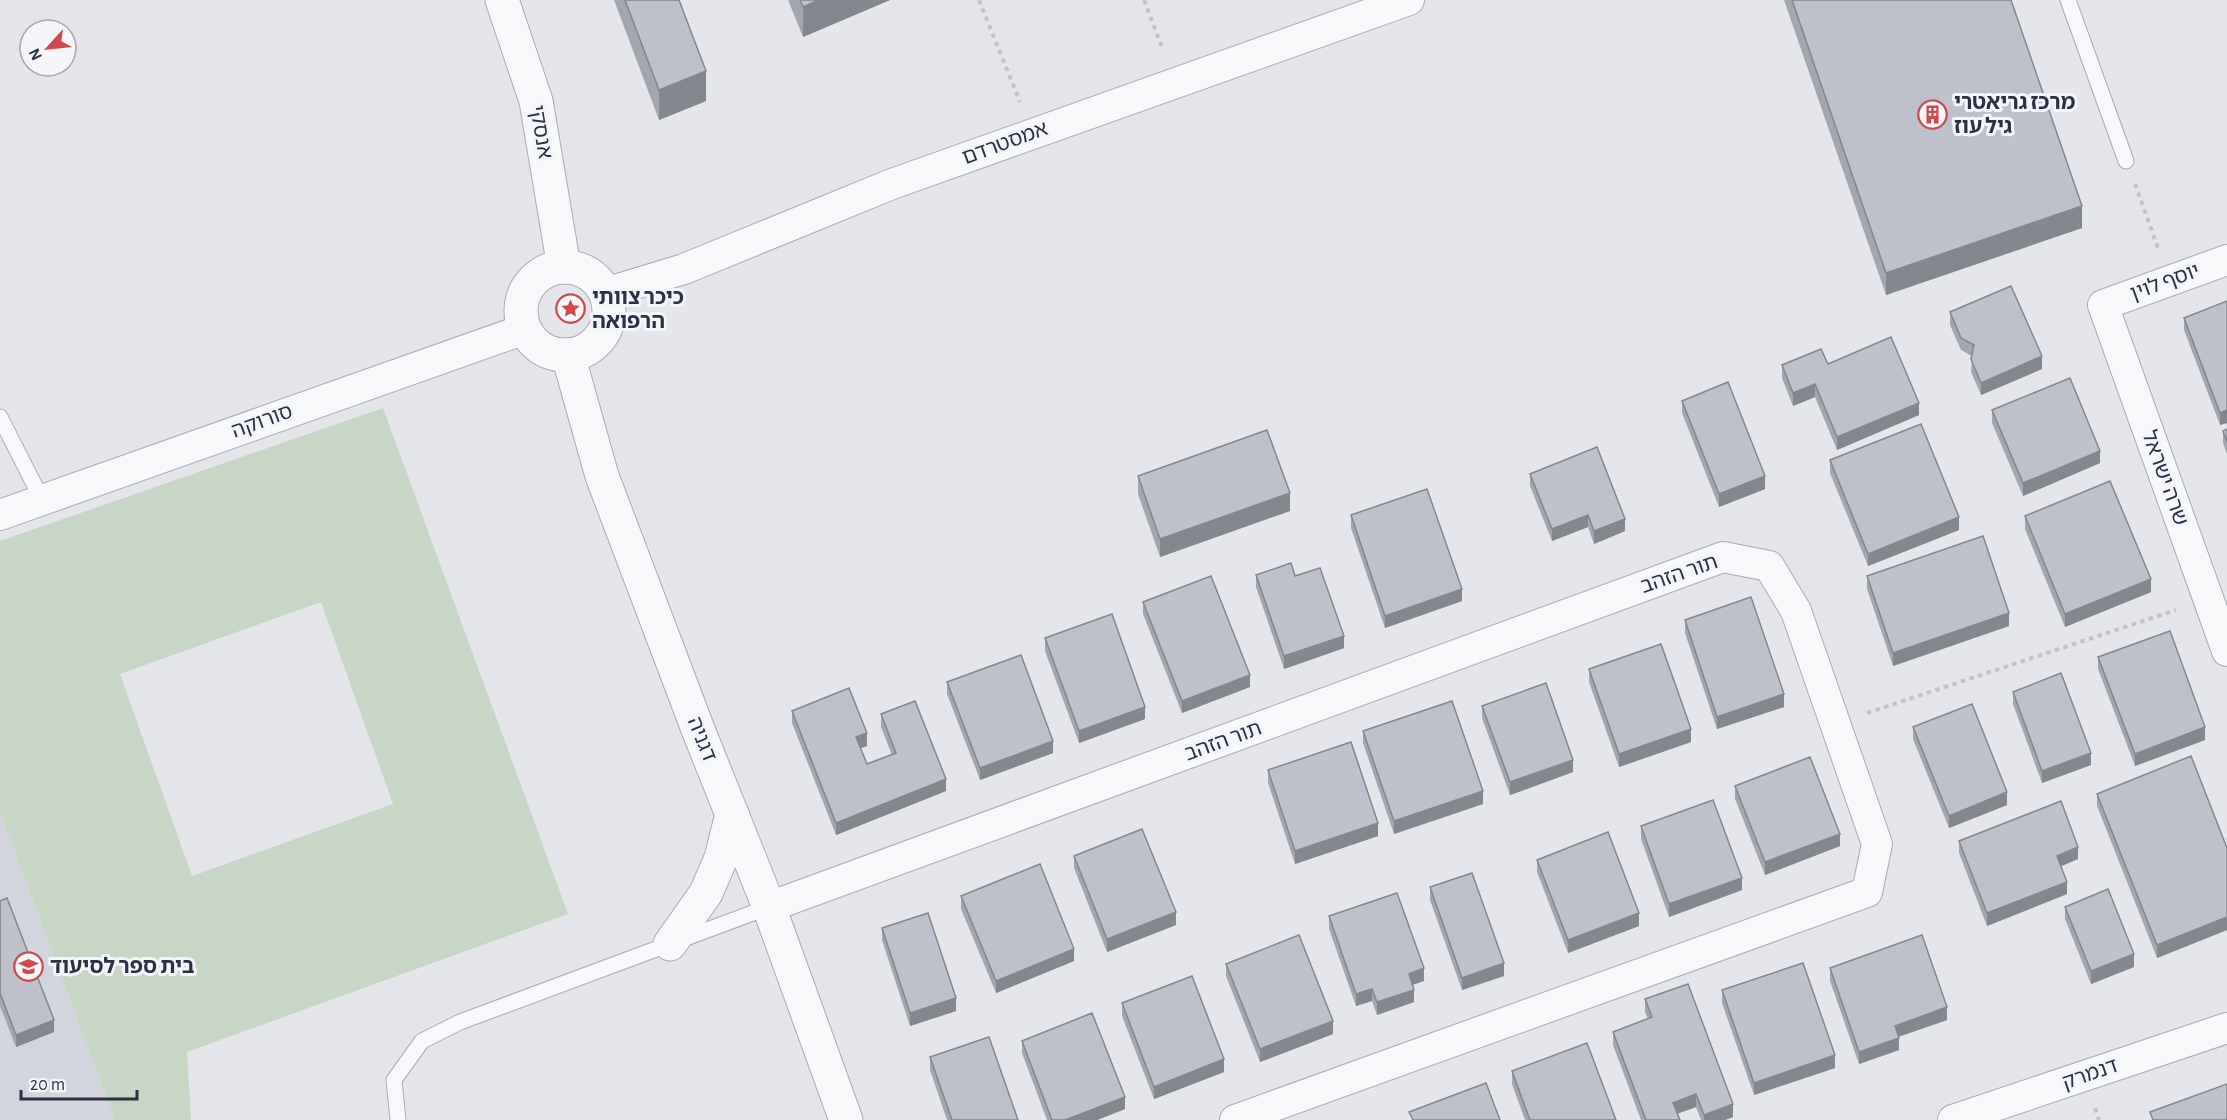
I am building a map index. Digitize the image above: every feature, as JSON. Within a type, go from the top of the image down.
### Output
[{"type":"street","name":"אנסקי","points":[[502,0],[536,101],[564,267]]},
{"type":"street","name":"אמסטרדם","points":[[605,293],[684,269],[892,184],[1409,0]]},
{"type":"street","name":"יוסף לוין","points":[[2103,305],[2227,260]]},
{"type":"street","points":[[564,267],[589,274],[605,293],[609,307],[608,321],[603,334],[594,345],[582,352],[568,356],[543,350],[532,341],[525,329],[521,315],[522,301],[528,287],[538,276],[551,270],[564,267]]},
{"type":"street","name":"שרה ישראל","points":[[2103,305],[2216,608],[2227,651]]},
{"type":"street","name":"סורוקה","points":[[0,515],[525,329]]},
{"type":"street","name":"דגניה","points":[[568,356],[602,476],[769,907],[846,1120]]},
{"type":"street","name":"תור הזהב","points":[[769,907],[1723,557],[1769,566],[1796,611],[1877,844],[1868,892],[1235,1120]]},
{"type":"street","points":[[670,944],[706,893],[721,858],[732,814]]},
{"type":"street","name":"דנמרק","points":[[1953,1120],[2227,1028]]},
{"type":"lane","points":[[2068,0],[2126,161]]},
{"type":"lane","points":[[0,417],[42,500]]},
{"type":"lane","points":[[398,1120],[394,1080],[422,1041],[460,1022],[769,907]]},
{"type":"path","points":[[979,0],[1032,133]]},
{"type":"path","points":[[1144,0],[1175,82]]},
{"type":"path","points":[[2126,161],[2170,280]]},
{"type":"path","points":[[1835,724],[2216,608]]},
{"type":"shaded area","name":"בית ספר לסיעוד","points":[[0,813],[115,1120],[0,1120]]},
{"type":"green space","points":[[383,408],[568,914],[187,1052],[191,1120],[115,1120],[0,813],[0,541]],"holes":[[[321,602],[393,804],[192,876],[120,674]]]},
{"type":"building","points":[[625,0],[679,0],[706,71],[659,90]]},
{"type":"building","points":[[800,0],[819,0],[803,7]]},
{"type":"building","name":"מרכז גריאטרי גיל עוז","points":[[1792,0],[2011,0],[2082,206],[1886,273]]},
{"type":"building","points":[[2011,286],[2042,356],[1981,383],[1971,359],[1974,345],[1961,338],[1950,312]]},
{"type":"building","points":[[2227,301],[2227,410],[2220,413],[2184,318]]},
{"type":"building","points":[[1891,337],[1919,403],[1837,437],[1815,384],[1793,393],[1782,365],[1821,349],[1828,364]]},
{"type":"building","points":[[2070,378],[2100,451],[2023,483],[1992,410]]},
{"type":"building","points":[[1728,382],[1765,476],[1719,494],[1682,401]]},
{"type":"building","points":[[1921,424],[1959,517],[1868,554],[1830,460]]},
{"type":"building","points":[[2227,429],[2227,442],[2223,431]]},
{"type":"building","points":[[1267,430],[1290,493],[1160,539],[1138,476]]},
{"type":"building","points":[[1597,447],[1625,519],[1594,531],[1588,515],[1552,529],[1530,474]]},
{"type":"building","points":[[2110,481],[2151,579],[2065,614],[2025,516]]},
{"type":"building","points":[[1427,489],[1462,589],[1385,616],[1351,515]]},
{"type":"building","points":[[1983,536],[2009,613],[1893,653],[1867,576]]},
{"type":"building","points":[[1291,563],[1295,576],[1320,568],[1344,636],[1284,656],[1256,575]]},
{"type":"building","points":[[1211,576],[1250,675],[1182,701],[1143,602]]},
{"type":"building","points":[[1751,597],[1784,694],[1717,717],[1685,620]]},
{"type":"building","points":[[1112,614],[1145,707],[1079,731],[1045,638]]},
{"type":"building","points":[[2170,631],[2205,727],[2135,754],[2098,657]]},
{"type":"building","points":[[1661,644],[1691,729],[1619,754],[1589,669]]},
{"type":"building","points":[[1021,655],[1053,741],[980,768],[947,682]]},
{"type":"building","points":[[2061,673],[2091,753],[2042,771],[2013,692]]},
{"type":"building","points":[[1546,683],[1573,760],[1510,782],[1482,706]]},
{"type":"building","points":[[849,688],[867,733],[856,737],[867,764],[896,753],[881,714],[915,701],[946,779],[836,823],[792,711]]},
{"type":"building","points":[[1452,701],[1483,791],[1394,821],[1363,731]]},
{"type":"building","points":[[1972,704],[2007,792],[1949,816],[1913,727]]},
{"type":"building","points":[[1351,742],[1378,823],[1295,851],[1268,770]]},
{"type":"building","points":[[2191,756],[2227,848],[2227,917],[2157,945],[2097,794]]},
{"type":"building","points":[[1810,757],[1840,834],[1765,862],[1735,786]]},
{"type":"building","points":[[1713,800],[1742,878],[1669,904],[1641,826]]},
{"type":"building","points":[[2061,801],[2078,847],[2057,856],[2067,882],[1987,913],[1959,841]]},
{"type":"building","points":[[1142,829],[1176,912],[1107,939],[1074,856]]},
{"type":"building","points":[[1608,832],[1639,913],[1568,940],[1537,860]]},
{"type":"building","points":[[1040,864],[1074,949],[996,981],[961,896]]},
{"type":"building","points":[[1472,873],[1504,963],[1462,978],[1430,887]]},
{"type":"building","points":[[2108,889],[2134,954],[2091,971],[2065,907]]},
{"type":"building","points":[[1397,893],[1424,968],[1409,974],[1414,990],[1377,1002],[1372,989],[1356,994],[1329,916]]},
{"type":"building","points":[[7,898],[54,1020],[16,1035],[0,993],[0,901]]},
{"type":"building","points":[[928,913],[956,998],[910,1013],[882,928]]},
{"type":"building","points":[[1299,935],[1333,1021],[1260,1049],[1226,964]]},
{"type":"building","points":[[1922,935],[1947,1007],[1895,1026],[1899,1038],[1859,1052],[1830,968]]},
{"type":"building","points":[[1803,963],[1835,1055],[1754,1083],[1722,990]]},
{"type":"building","points":[[1192,976],[1224,1059],[1154,1087],[1122,1003]]},
{"type":"building","points":[[1688,984],[1733,1104],[1704,1115],[1696,1094],[1673,1103],[1680,1120],[1646,1120],[1613,1032],[1652,1017],[1645,999]]},
{"type":"building","points":[[1092,1013],[1125,1097],[1065,1120],[1052,1120],[1022,1041]]},
{"type":"building","points":[[989,1037],[1018,1120],[952,1120],[930,1057]]},
{"type":"building","points":[[1587,1043],[1616,1120],[1530,1120],[1512,1071]]},
{"type":"building","points":[[1486,1083],[1500,1120],[1413,1120],[1409,1112]]},
{"type":"building","points":[[2227,1084],[2227,1120],[2153,1120],[2150,1112]]},
{"type":"place","name":"מרכז גריאטרי גיל עוז","points":[[1933,114]]},
{"type":"place","name":"כיכר צוותי הרפואה","points":[[571,309]]},
{"type":"place","name":"בית ספר לסיעוד","points":[[29,966]]}]
